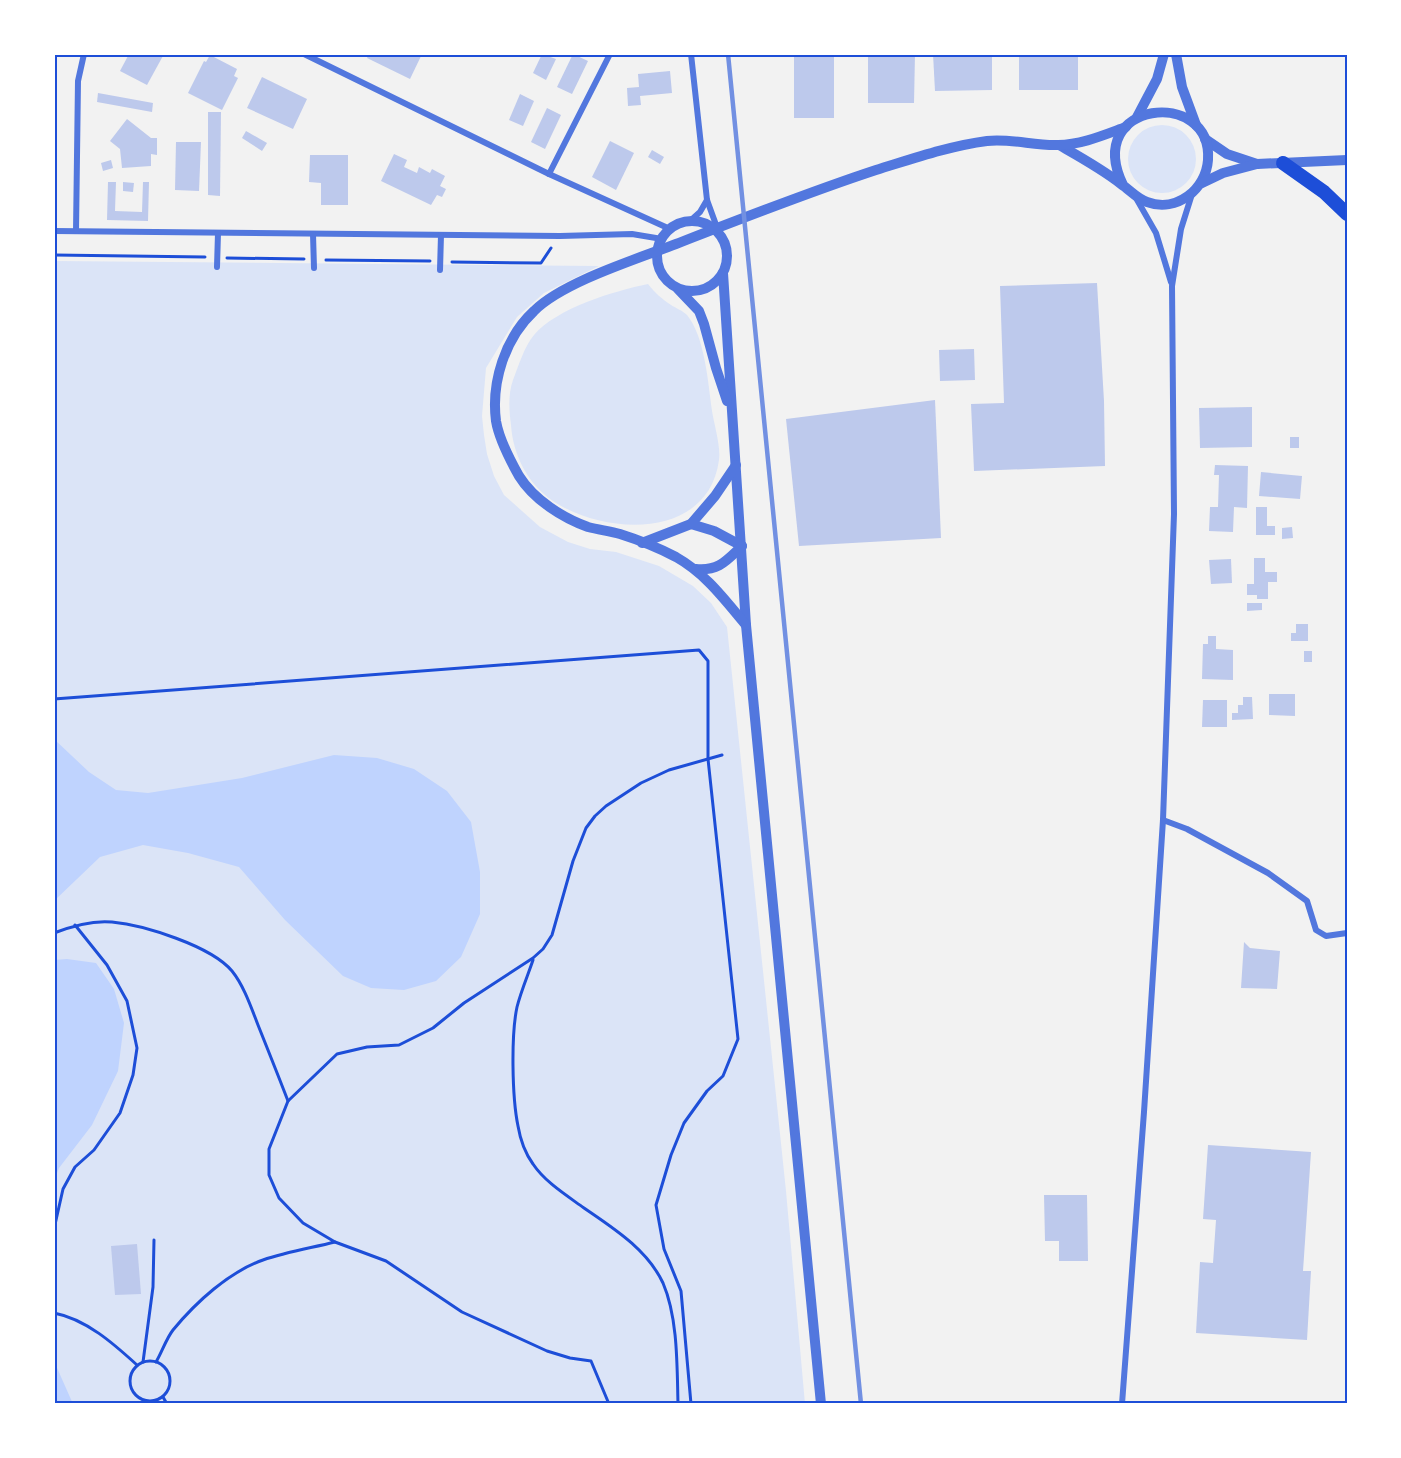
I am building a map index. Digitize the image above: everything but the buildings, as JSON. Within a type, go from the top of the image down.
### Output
[{"type":"highway","points":[[1283,163],[1324,192],[1347,214]]},
{"type":"street","points":[[76,231],[78,81],[84,54]]},
{"type":"street","points":[[304,54],[549,174],[670,229]]},
{"type":"street","points":[[549,174],[610,54]]},
{"type":"street","points":[[677,288],[698,291],[717,282],[727,263],[728,252],[707,200],[691,54]]},
{"type":"street","points":[[1123,185],[1116,171],[1114,155],[1118,140],[1126,127],[1137,117],[1157,80],[1164,54]]},
{"type":"street","points":[[1176,54],[1182,87],[1196,125],[1205,139],[1227,154],[1257,164]]},
{"type":"street","points":[[1137,117],[1164,111],[1183,116],[1196,125]]},
{"type":"street","points":[[746,625],[712,583],[696,569],[674,556],[642,543],[619,534],[589,527],[558,513],[520,478],[502,441],[496,421],[496,396],[499,369],[520,327],[535,310],[559,293],[603,272],[821,188],[929,153],[990,140],[1059,145],[1093,140],[1126,127]]},
{"type":"street","points":[[1202,183],[1208,162],[1205,139]]},
{"type":"street","points":[[1059,145],[1123,185],[1134,196],[1156,233],[1172,286]]},
{"type":"street","points":[[1134,196],[1149,203],[1164,205],[1192,194],[1202,183],[1223,173],[1257,164],[1347,160]]},
{"type":"street","points":[[1122,1404],[1163,820],[1174,514],[1172,286],[1181,229],[1192,194]]},
{"type":"street","points":[[690,221],[700,212],[707,200]]},
{"type":"street","points":[[719,233],[711,226],[701,222],[690,221],[679,224],[670,229],[662,239],[657,261],[668,281],[699,311],[732,413]]},
{"type":"street","points":[[54,231],[560,236],[632,234],[662,239]]},
{"type":"street","points":[[217,267],[219,233]]},
{"type":"street","points":[[313,234],[314,268]]},
{"type":"street","points":[[440,270],[441,235]]},
{"type":"street","points":[[723,273],[746,625],[821,1404]]},
{"type":"street","points":[[642,543],[691,524],[716,496],[736,465]]},
{"type":"street","points":[[691,524],[714,531],[742,546]]},
{"type":"street","points":[[696,569],[709,570],[723,564],[742,546]]},
{"type":"street","points":[[1163,820],[1187,829],[1269,873],[1306,901],[1316,930],[1326,936],[1347,933]]},
{"type":"path","points":[[54,699],[699,650],[708,661],[708,759],[738,1039],[723,1076],[707,1091],[684,1123],[671,1155],[656,1205],[664,1249],[681,1291],[691,1404]]},
{"type":"path","points":[[609,1404],[591,1361],[547,1351],[462,1312],[386,1261],[334,1242],[303,1223],[279,1198],[269,1175],[269,1149],[288,1101],[337,1054],[367,1047],[399,1045],[433,1028],[464,1003],[543,949],[552,935],[573,861],[586,828],[606,806],[641,783],[669,770],[722,755]]},
{"type":"path","points":[[54,933],[75,925],[110,922],[139,927],[198,947],[216,957],[233,972],[248,1000],[288,1101]]},
{"type":"path","points":[[54,1229],[63,1189],[75,1167],[94,1150],[120,1113],[133,1075],[137,1048],[127,1001],[107,965],[75,925]]},
{"type":"path","points":[[533,958],[517,1008],[514,1036],[517,1125],[522,1143],[533,1164],[550,1183],[626,1237],[648,1261],[662,1281],[670,1304],[677,1362],[678,1404]]},
{"type":"path","points":[[143,1362],[153,1287],[154,1240]]},
{"type":"path","points":[[156,1362],[172,1331],[194,1307],[226,1280],[263,1260],[334,1242]]},
{"type":"path","points":[[54,1313],[93,1329],[137,1365]]},
{"type":"path","points":[[143,1362],[156,1362],[166,1370],[170,1381],[167,1392],[157,1400],[145,1401],[134,1394],[129,1382],[130,1376],[137,1365],[143,1362]]},
{"type":"path","points":[[163,1397],[166,1404]]},
{"type":"shaded area","points":[[1162,125],[1175,128],[1186,135],[1193,146],[1196,159],[1193,172],[1186,183],[1175,190],[1162,193],[1149,190],[1138,183],[1131,172],[1128,159],[1131,146],[1138,135],[1149,128]]},
{"type":"shaded area","points":[[54,261],[599,266],[544,293],[517,317],[486,368],[482,416],[487,454],[494,476],[504,495],[540,527],[568,542],[590,549],[616,552],[659,566],[693,586],[711,603],[727,627],[786,1191],[805,1404],[54,1404]]},
{"type":"shaded area","points":[[648,284],[662,298],[687,315],[698,335],[707,374],[719,460],[711,486],[696,505],[676,517],[652,524],[626,525],[600,521],[575,513],[553,501],[536,486],[523,468],[512,436],[509,408],[511,385],[530,340],[544,325],[587,302]]},
{"type":"water","points":[[54,739],[89,772],[116,790],[148,793],[242,778],[334,755],[377,758],[414,769],[447,791],[471,822],[480,872],[480,914],[461,957],[436,981],[404,990],[371,988],[343,976],[285,920],[239,867],[188,853],[143,845],[100,857],[54,901]]},
{"type":"water","points":[[67,959],[96,963],[114,989],[124,1023],[118,1071],[92,1125],[59,1168],[54,1181],[54,960]]},
{"type":"water","points":[[54,1361],[73,1404],[54,1404]]},
{"type":"railway","points":[[728,54],[861,1404]]}]
